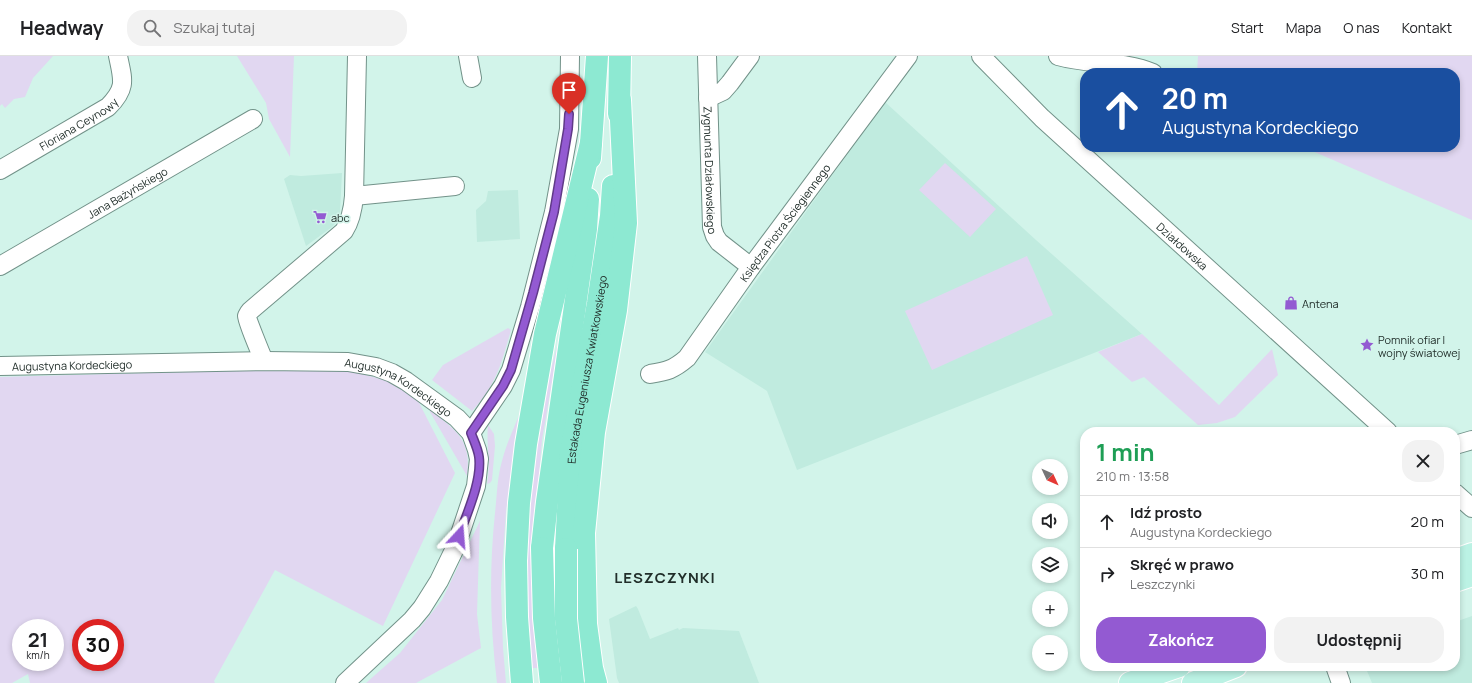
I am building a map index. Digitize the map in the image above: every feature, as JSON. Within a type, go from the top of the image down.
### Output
[{"type":"highway","name":"Estakada Eugeniusza Kwiatkowskiego","points":[[551,683],[544,618],[542,548],[547,502],[586,229],[597,56]]},
{"type":"highway","name":"Estakada Eugeniusza Kwiatkowskiego","points":[[573,683],[566,620],[566,549],[571,453],[598,303],[610,216],[620,100],[620,56]]},
{"type":"highway","points":[[591,143],[545,334],[526,444],[516,561],[517,617],[521,678],[594,675],[586,624],[584,533],[594,432],[616,310],[626,223],[620,100]]},
{"type":"main road","points":[[1460,558],[1472,554]]},
{"type":"main road","points":[[1460,579],[1472,575]]},
{"type":"main road","points":[[1130,683],[1165,671]]},
{"type":"main road","points":[[1193,683],[1223,671]]},
{"type":"street","name":"Floriana Ceynowy","points":[[0,170],[108,107],[121,91],[123,77],[118,56]]},
{"type":"street","points":[[264,361],[248,322],[247,316],[250,311],[344,231],[350,222],[354,196],[357,56]]},
{"type":"street","points":[[468,56],[472,78]]},
{"type":"street","points":[[471,433],[503,386],[511,370],[544,254],[554,212],[568,129],[570,56]]},
{"type":"street","name":"Zygmunta Działowskiego","points":[[707,56],[712,227],[719,242],[752,267]]},
{"type":"street","points":[[708,98],[723,90],[730,83],[750,56]]},
{"type":"street","name":"Księdza Piotra Ściegiennego","points":[[650,374],[677,367],[687,358],[752,267],[908,56]]},
{"type":"street","name":"Działdowska","points":[[981,56],[1042,118],[1382,427]]},
{"type":"street","points":[[1058,56],[1088,62],[1133,66],[1139,68]]},
{"type":"street","name":"Jana Bażyńskiego","points":[[0,266],[253,119]]},
{"type":"street","points":[[354,196],[455,186]]},
{"type":"street","name":"Augustyna Kordeckiego","points":[[0,366],[264,361],[344,362],[376,367],[392,373],[406,381],[457,418],[471,433],[479,458],[476,486],[456,546],[440,581],[431,596],[412,620],[345,683]]},
{"type":"street","points":[[1460,444],[1472,440]]},
{"type":"street","points":[[1460,497],[1472,508]]},
{"type":"street","points":[[1337,671],[1341,683]]},
{"type":"shaded area","points":[[0,56],[53,56],[33,78],[25,97],[14,99],[5,108],[2,104],[0,106]]},
{"type":"shaded area","points":[[237,56],[294,56],[290,157],[269,119],[266,103]]},
{"type":"shaded area","points":[[1198,56],[1472,56],[1472,220],[1315,152],[1460,152],[1460,68],[1197,68]]},
{"type":"shaded area","points":[[885,102],[1036,240],[1142,334],[797,470],[767,391],[705,352]]},
{"type":"shaded area","points":[[945,163],[996,209],[970,237],[919,190]]},
{"type":"shaded area","points":[[342,173],[340,212],[338,219],[332,227],[306,246],[284,179],[290,175],[301,176]]},
{"type":"shaded area","points":[[518,190],[520,239],[477,242],[476,210],[486,201],[488,191]]},
{"type":"shaded area","points":[[1027,256],[1053,315],[932,370],[905,311]]},
{"type":"shaded area","points":[[508,328],[511,330],[493,383],[472,411],[432,380],[443,365]]},
{"type":"shaded area","points":[[1142,334],[1219,405],[1272,349],[1278,375],[1235,417],[1217,423],[1198,425],[1144,377],[1132,382],[1098,352]]},
{"type":"shaded area","points":[[560,335],[542,440],[533,548],[533,617],[538,668],[529,668],[525,618],[527,511],[537,438],[548,381]]},
{"type":"shaded area","points":[[289,369],[351,371],[411,387],[455,473],[383,626],[275,570],[214,681],[215,683],[30,683],[28,674],[12,683],[0,683],[0,377]]},
{"type":"shaded area","points":[[525,402],[506,511],[501,588],[506,683],[497,683],[493,640],[491,577],[497,487],[500,467],[504,454]]},
{"type":"shaded area","points":[[430,410],[460,437],[467,453],[467,476],[430,412]]},
{"type":"shaded area","points":[[488,425],[494,434],[495,446],[492,480],[487,484],[489,469]]},
{"type":"shaded area","points":[[480,521],[477,614],[481,648],[416,683],[366,683],[400,653],[442,600]]},
{"type":"shaded area","points":[[636,606],[650,639],[678,628],[679,630],[683,628],[739,631],[759,683],[619,683],[617,678],[609,619]]},
{"type":"shaded area","points":[[1472,616],[1472,683],[1372,683],[1367,671],[1460,671],[1460,620]]},
{"type":"place","name":"abc","points":[[320,217]]},
{"type":"place","name":"Antena","points":[[1291,303]]},
{"type":"place","name":"Pomnik ofiar I wojny światowej","points":[[1367,345]]},
{"type":"district","name":"LESZCZYNKI","points":[[665,577]]},
{"type":"route","points":[[459,536],[476,486],[479,470],[479,458],[471,433],[503,386],[511,370],[544,254],[554,212],[562,172],[569,114]]}]
